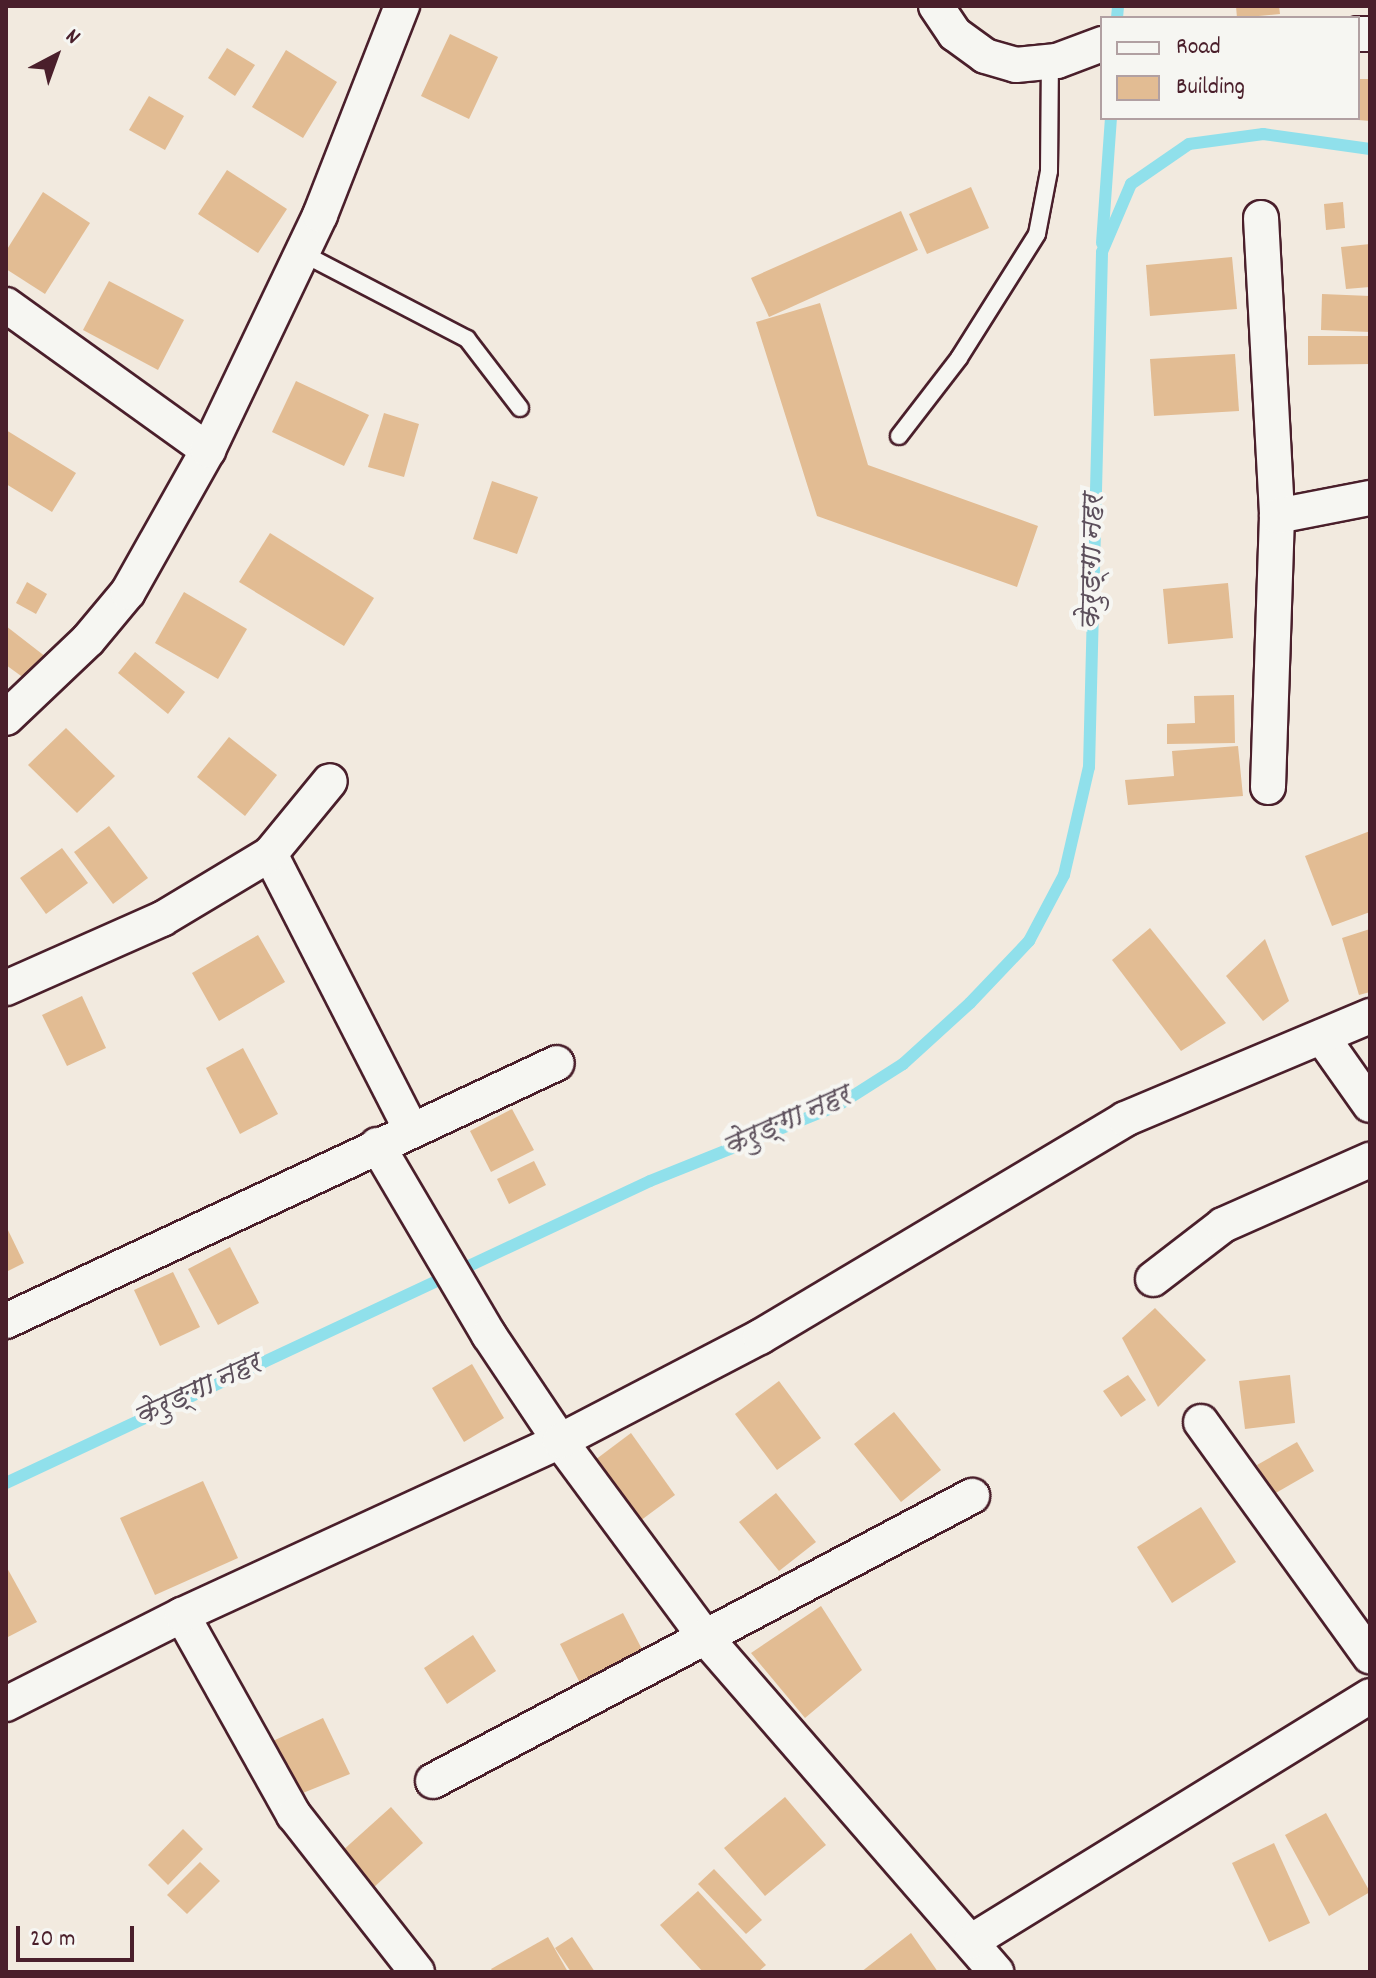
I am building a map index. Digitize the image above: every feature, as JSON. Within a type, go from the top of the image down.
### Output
[{"type":"street","points":[[11,706],[88,640],[128,592],[208,450],[302,253],[402,6]]},
{"type":"street","points":[[936,6],[955,34],[985,56],[1016,65],[1050,62],[1098,44]]},
{"type":"street","points":[[1261,218],[1277,516],[1268,787]]},
{"type":"street","points":[[6,305],[208,450]]},
{"type":"street","points":[[1277,516],[1370,498]]},
{"type":"street","points":[[6,988],[162,919],[270,854],[330,781]]},
{"type":"street","points":[[270,854],[410,1128]]},
{"type":"street","points":[[6,1704],[182,1615],[560,1441],[760,1337],[1125,1119],[1370,1016]]},
{"type":"street","points":[[1322,1037],[1370,1105]]},
{"type":"street","points":[[6,1321],[410,1128],[557,1063]]},
{"type":"street","points":[[377,1145],[489,1335],[560,1441],[705,1637],[996,1972]]},
{"type":"street","points":[[1153,1279],[1223,1225],[1370,1160]]},
{"type":"street","points":[[1201,1422],[1370,1656]]},
{"type":"street","points":[[433,1781],[972,1496]]},
{"type":"street","points":[[182,1615],[294,1815],[417,1972]]},
{"type":"street","points":[[972,1941],[1370,1696]]},
{"type":"lane","points":[[899,436],[959,358],[1037,234],[1049,171],[1050,62]]},
{"type":"lane","points":[[302,253],[467,339],[520,408]]},
{"type":"building","points":[[1236,6],[1279,6],[1280,14],[1237,16]]},
{"type":"building","points":[[450,34],[498,57],[469,119],[421,96]]},
{"type":"building","points":[[227,48],[255,65],[235,96],[208,78]]},
{"type":"building","points":[[286,50],[337,82],[303,138],[252,107]]},
{"type":"building","points":[[1360,79],[1370,79],[1370,121],[1358,120]]},
{"type":"building","points":[[149,96],[184,116],[165,150],[129,130]]},
{"type":"building","points":[[227,170],[287,209],[258,253],[198,214]]},
{"type":"building","points":[[971,187],[989,228],[927,254],[909,214]]},
{"type":"building","points":[[43,192],[90,223],[45,294],[6,269],[6,251]]},
{"type":"building","points":[[1343,202],[1345,228],[1326,230],[1324,204]]},
{"type":"building","points":[[901,211],[918,250],[769,317],[751,278]]},
{"type":"building","points":[[1370,244],[1370,287],[1346,289],[1341,247]]},
{"type":"building","points":[[1232,257],[1237,309],[1150,316],[1146,265]]},
{"type":"building","points":[[109,281],[184,320],[158,370],[83,330]]},
{"type":"building","points":[[1322,294],[1370,296],[1370,332],[1321,330]]},
{"type":"building","points":[[820,303],[868,465],[1038,526],[1017,587],[817,516],[756,322]]},
{"type":"building","points":[[1308,336],[1370,336],[1370,364],[1308,365]]},
{"type":"building","points":[[1235,354],[1239,411],[1154,416],[1150,359]]},
{"type":"building","points":[[296,381],[369,415],[344,466],[272,432]]},
{"type":"building","points":[[384,413],[419,424],[404,477],[368,467]]},
{"type":"building","points":[[6,430],[76,473],[52,512],[6,484]]},
{"type":"building","points":[[492,481],[538,497],[517,554],[473,539]]},
{"type":"building","points":[[270,533],[374,598],[344,646],[239,582]]},
{"type":"building","points":[[27,582],[47,594],[36,614],[16,603]]},
{"type":"building","points":[[1228,583],[1233,638],[1168,644],[1163,589]]},
{"type":"building","points":[[184,592],[247,629],[218,679],[155,643]]},
{"type":"building","points":[[6,626],[46,657],[28,681],[6,665]]},
{"type":"building","points":[[135,652],[185,692],[168,714],[118,673]]},
{"type":"building","points":[[1234,695],[1235,743],[1167,744],[1167,724],[1195,723],[1194,696]]},
{"type":"building","points":[[66,728],[115,776],[77,813],[28,765]]},
{"type":"building","points":[[229,737],[277,775],[245,816],[197,777]]},
{"type":"building","points":[[1238,746],[1243,796],[1128,805],[1125,780],[1174,776],[1172,751]]},
{"type":"building","points":[[109,826],[148,878],[113,904],[74,852]]},
{"type":"building","points":[[1370,831],[1370,912],[1332,926],[1305,856]]},
{"type":"building","points":[[62,848],[88,883],[46,914],[20,878]]},
{"type":"building","points":[[1150,928],[1226,1023],[1181,1051],[1112,960]]},
{"type":"building","points":[[1370,929],[1370,992],[1359,995],[1342,938]]},
{"type":"building","points":[[258,935],[285,982],[219,1021],[192,973]]},
{"type":"building","points":[[1265,939],[1289,1001],[1263,1021],[1226,976]]},
{"type":"building","points":[[82,996],[106,1048],[67,1066],[42,1015]]},
{"type":"building","points":[[243,1048],[278,1114],[240,1134],[206,1068]]},
{"type":"building","points":[[512,1109],[534,1150],[491,1172],[470,1131]]},
{"type":"building","points":[[534,1161],[546,1185],[509,1204],[497,1179]]},
{"type":"building","points":[[6,1226],[24,1263],[6,1272]]},
{"type":"building","points":[[230,1247],[259,1303],[218,1325],[188,1269]]},
{"type":"building","points":[[173,1272],[200,1327],[160,1346],[134,1290]]},
{"type":"building","points":[[1155,1308],[1206,1360],[1158,1407],[1122,1338]]},
{"type":"building","points":[[472,1364],[504,1418],[464,1442],[432,1388]]},
{"type":"building","points":[[1128,1375],[1146,1400],[1121,1417],[1103,1391]]},
{"type":"building","points":[[1290,1375],[1295,1423],[1245,1429],[1239,1381]]},
{"type":"building","points":[[779,1381],[821,1438],[777,1470],[735,1414]]},
{"type":"building","points":[[894,1412],[941,1470],[901,1502],[854,1444]]},
{"type":"building","points":[[631,1433],[675,1495],[640,1521],[595,1460]]},
{"type":"building","points":[[1297,1442],[1314,1471],[1274,1494],[1257,1465]]},
{"type":"building","points":[[203,1481],[238,1558],[155,1595],[120,1518]]},
{"type":"building","points":[[776,1493],[816,1542],[779,1571],[739,1522]]},
{"type":"building","points":[[1201,1507],[1236,1562],[1172,1603],[1137,1547]]},
{"type":"building","points":[[6,1566],[37,1622],[6,1638]]},
{"type":"building","points":[[821,1606],[862,1670],[805,1718],[751,1653]]},
{"type":"building","points":[[623,1613],[644,1653],[581,1685],[560,1644]]},
{"type":"building","points":[[473,1635],[496,1671],[447,1704],[424,1668]]},
{"type":"building","points":[[323,1718],[350,1774],[293,1797],[262,1746]]},
{"type":"building","points":[[785,1797],[826,1845],[765,1896],[724,1848]]},
{"type":"building","points":[[391,1807],[423,1843],[373,1888],[341,1852]]},
{"type":"building","points":[[1326,1813],[1370,1892],[1329,1916],[1285,1835]]},
{"type":"building","points":[[183,1829],[203,1849],[168,1885],[148,1865]]},
{"type":"building","points":[[1274,1843],[1310,1923],[1269,1942],[1232,1863]]},
{"type":"building","points":[[200,1862],[220,1881],[187,1914],[167,1895]]},
{"type":"building","points":[[714,1869],[762,1920],[746,1934],[698,1884]]},
{"type":"building","points":[[698,1891],[766,1965],[758,1972],[703,1972],[660,1925]]},
{"type":"building","points":[[911,1933],[938,1972],[861,1972]]},
{"type":"building","points":[[548,1937],[568,1972],[493,1972],[491,1969]]},
{"type":"building","points":[[572,1937],[595,1972],[571,1972],[555,1948]]},
{"type":"waterway","name":"केेरुङ्गा नहर","points":[[1117,16],[1118,6]]},
{"type":"waterway","name":"केेरुङ्गा नहर","points":[[1102,243],[1111,120]]},
{"type":"waterway","name":"केेरुङ्गा नहर","points":[[6,1483],[650,1181],[837,1106],[903,1064],[970,1003],[1029,941],[1064,875],[1089,767],[1102,252],[1131,184],[1189,144],[1263,134],[1370,149]]}]
